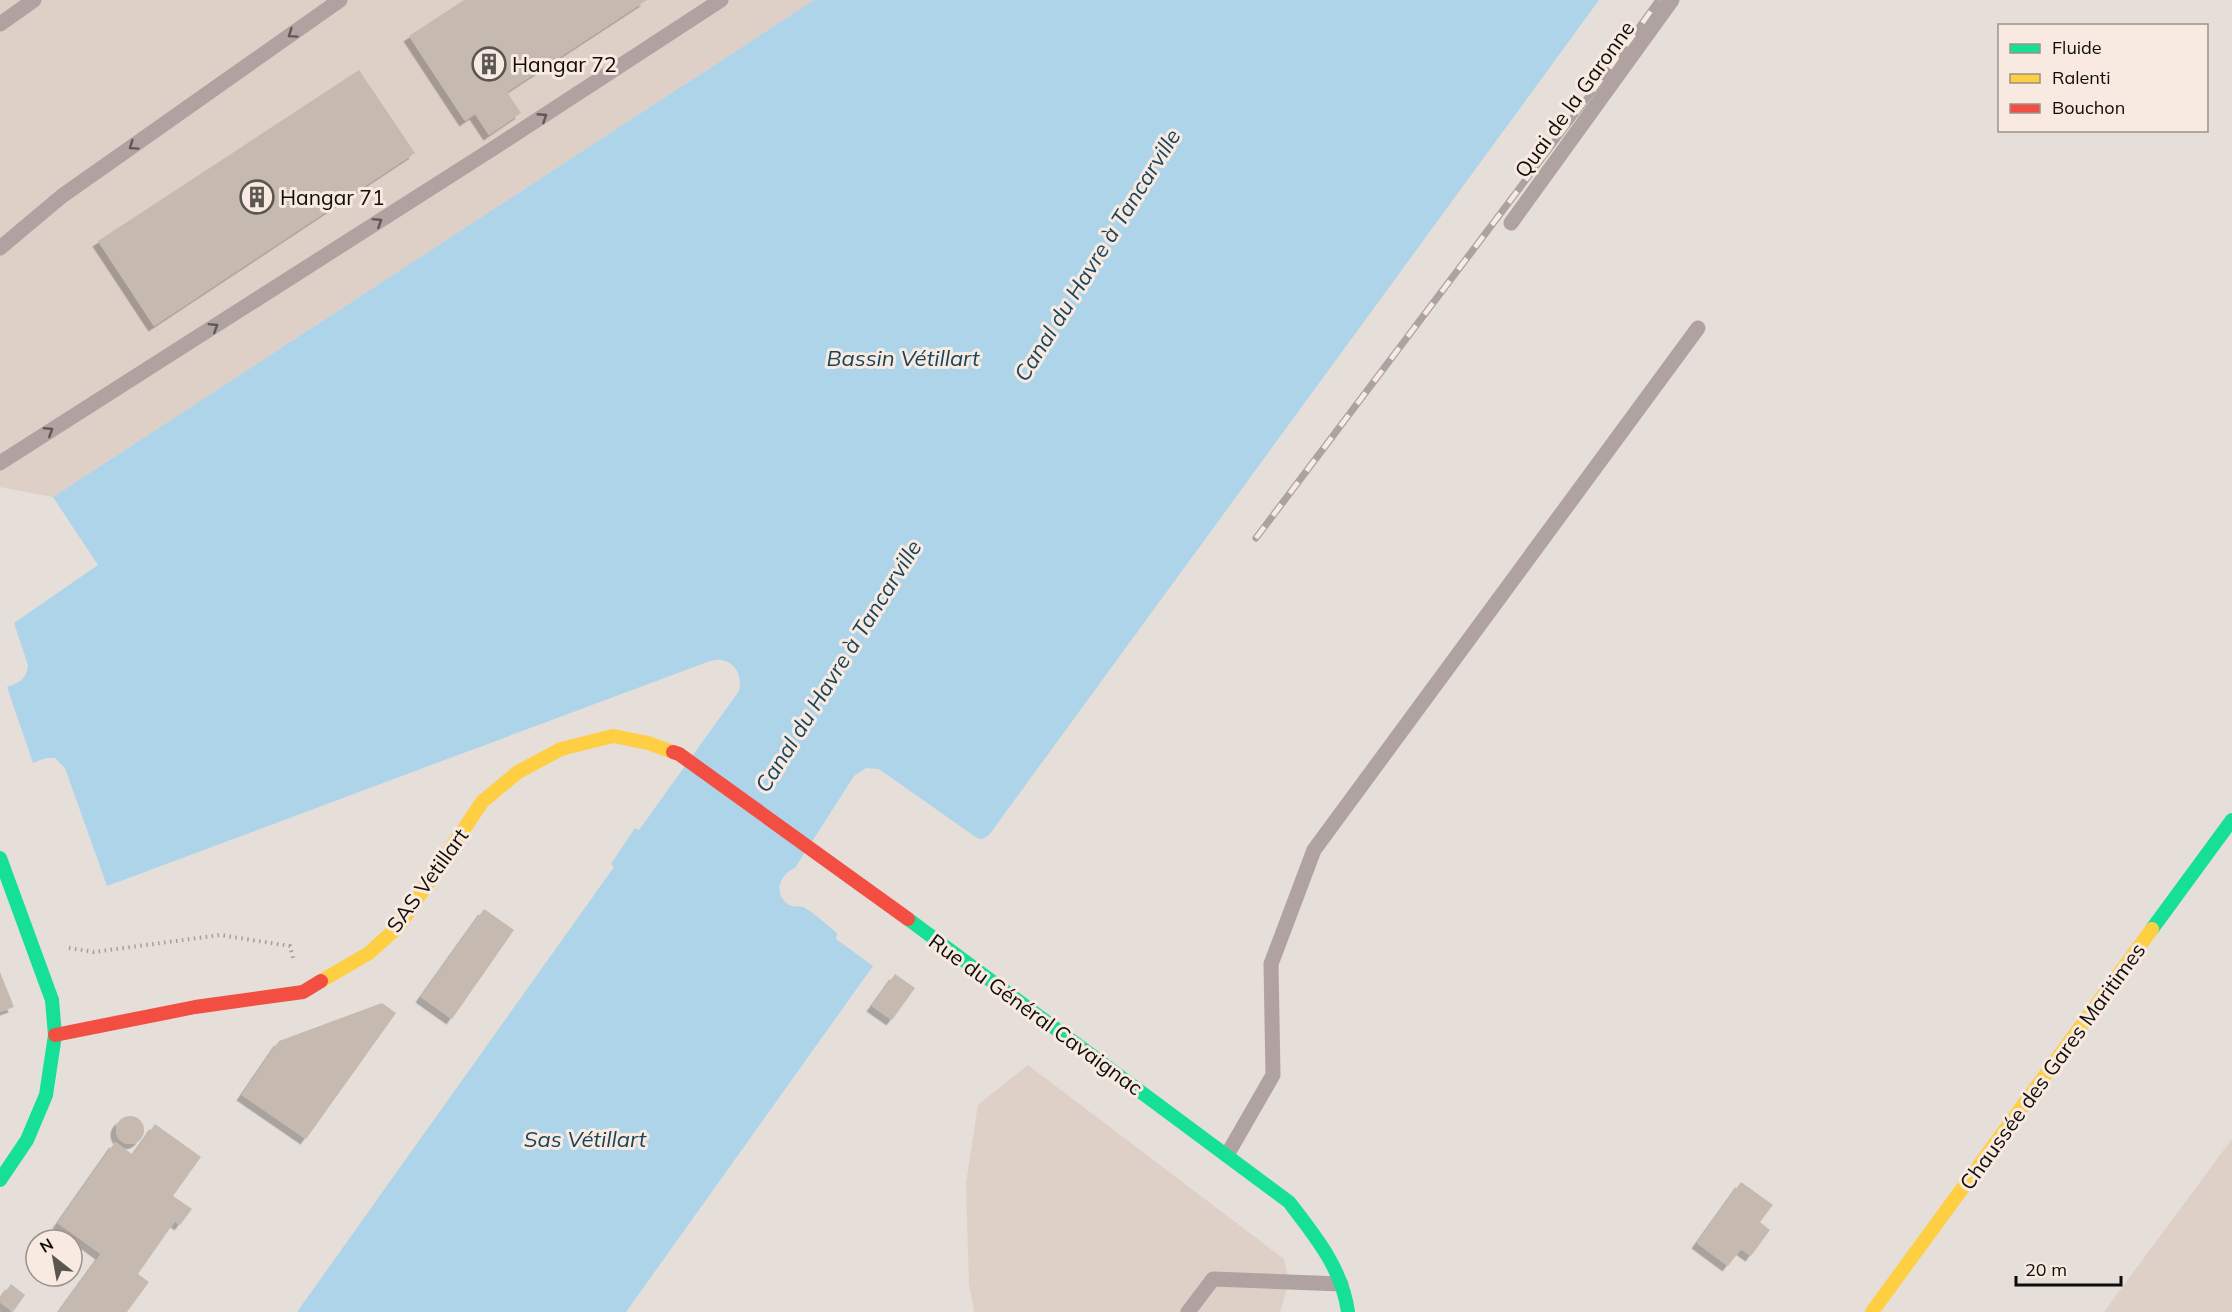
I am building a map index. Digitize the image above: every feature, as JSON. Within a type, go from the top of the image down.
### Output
[{"type":"street","name":"SAS Vetillart","points":[[55,1035],[195,1007],[303,992],[369,953],[399,926],[482,802],[518,772],[561,749],[613,736],[648,743],[679,754]]},
{"type":"street","name":"Rue du Général Cavaignac","points":[[679,754],[999,985],[1289,1202],[1330,1257],[1346,1297],[1348,1312]]},
{"type":"street","name":"Chaussée des Gares Maritimes","points":[[1872,1312],[2232,820]]},
{"type":"street","points":[[0,858],[51,1000],[55,1035],[46,1095],[27,1140],[0,1180]]},
{"type":"lane","points":[[0,24],[34,0]]},
{"type":"lane","points":[[0,248],[62,196],[340,0]]},
{"type":"lane","points":[[0,463],[497,146],[721,0]]},
{"type":"lane","name":"Quai de la Garonne","points":[[1510,223],[1672,0]]},
{"type":"lane","points":[[1227,1155],[1274,1075],[1271,964],[1314,850],[1698,328]]},
{"type":"lane","points":[[1188,1312],[1213,1279],[1341,1284]]},
{"type":"path","points":[[63,940],[69,948],[94,952],[220,935],[290,946],[303,992]]},
{"type":"shaded area","points":[[0,0],[814,0],[53,497],[0,487]]},
{"type":"shaded area","points":[[1028,1065],[1284,1259],[1289,1282],[1280,1312],[974,1312],[969,1284],[966,1183],[978,1105]]},
{"type":"shaded area","points":[[2232,1139],[2232,1312],[2104,1312]]},
{"type":"water","name":"Bassin Vétillart","points":[[814,0],[1599,0],[989,835],[982,839],[977,838],[879,769],[866,768],[854,776],[795,868],[782,879],[779,890],[789,905],[803,907],[811,912],[837,933],[836,939],[873,966],[626,1312],[297,1312],[614,867],[611,864],[635,828],[639,830],[739,691],[739,677],[734,667],[724,660],[710,661],[107,886],[65,768],[55,758],[46,758],[33,763],[7,687],[22,680],[28,665],[14,623],[98,565],[53,497]]},
{"type":"building","name":"Hangar 72","points":[[464,0],[647,0],[507,92],[521,113],[489,135],[475,114],[465,121],[409,36]]},
{"type":"building","name":"Hangar 71","points":[[359,70],[415,153],[154,326],[98,241]]},
{"type":"building","points":[[484,909],[514,930],[452,1019],[421,997]]},
{"type":"building","points":[[0,972],[14,1007],[0,1012]]},
{"type":"building","points":[[895,974],[915,988],[892,1020],[872,1006]]},
{"type":"building","points":[[382,1003],[396,1013],[306,1139],[242,1095],[279,1041]]},
{"type":"building","points":[[130,1116],[140,1120],[144,1130],[140,1140],[130,1144],[120,1140],[116,1130],[120,1120]]},
{"type":"building","points":[[155,1124],[201,1157],[173,1196],[192,1209],[180,1225],[175,1221],[138,1274],[149,1282],[127,1312],[59,1312],[76,1288],[84,1288],[84,1277],[101,1254],[84,1242],[84,1228],[65,1228],[58,1223],[115,1142],[133,1155]]},
{"type":"building","points":[[1741,1182],[1773,1205],[1760,1222],[1770,1230],[1751,1256],[1741,1249],[1728,1266],[1697,1243]]},
{"type":"building","points":[[11,1284],[25,1295],[13,1312],[0,1302]]},
{"type":"railway","points":[[1256,538],[1659,0]]},
{"type":"traffic: fast","points":[[2152,929],[2232,820]]},
{"type":"traffic: fast","points":[[0,858],[52,1000],[55,1035],[46,1095],[27,1140],[0,1180]]},
{"type":"traffic: fast","points":[[908,919],[1289,1202],[1318,1240],[1334,1267],[1345,1296],[1348,1312]]},
{"type":"traffic: slow","points":[[321,981],[369,953],[399,926],[482,802],[518,772],[561,749],[613,736],[648,743],[673,752]]},
{"type":"traffic: slow","points":[[1872,1312],[2152,929]]},
{"type":"traffic: jam","points":[[673,752],[679,754],[908,919]]},
{"type":"traffic: jam","points":[[55,1035],[195,1007],[303,992],[321,981]]},
{"type":"place","name":"Hangar 72","points":[[489,64]]},
{"type":"place","name":"Hangar 71","points":[[257,197]]},
{"type":"water label","name":"Canal du Havre à Tancarville","points":[[1097,255]]},
{"type":"water label","name":"Canal du Havre à Tancarville","points":[[838,666]]},
{"type":"water label","name":"Sas Vétillart","points":[[585,1139]]}]
